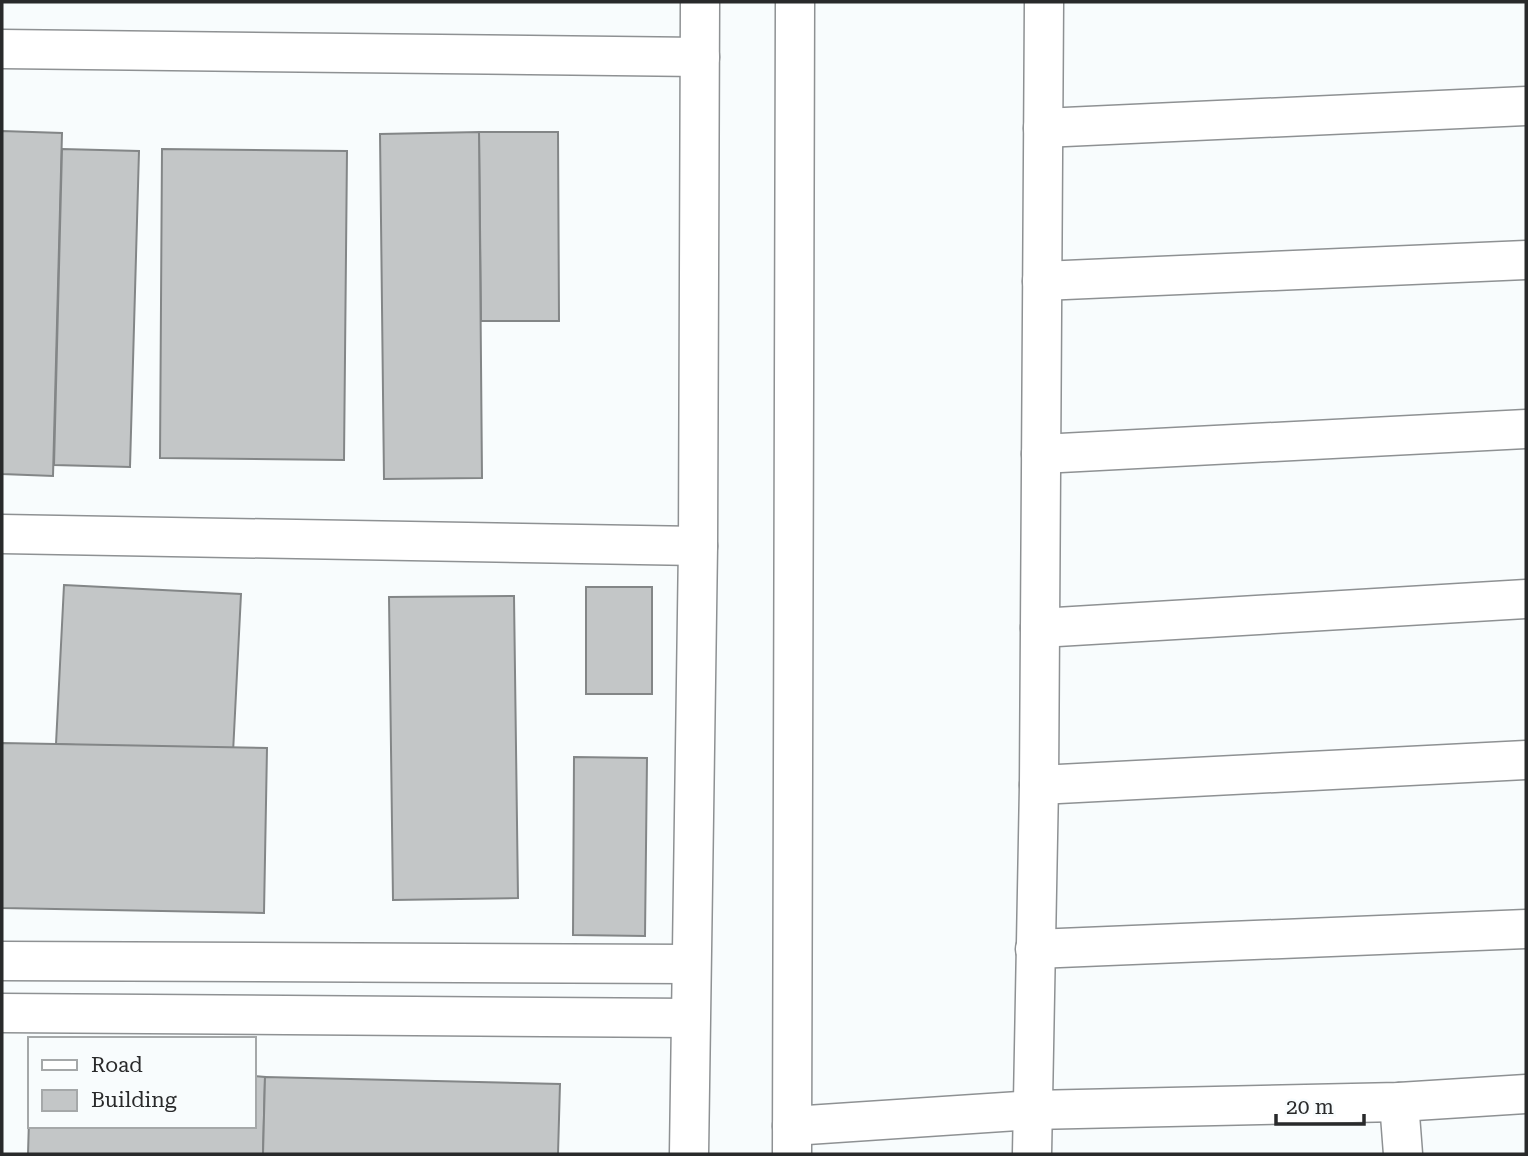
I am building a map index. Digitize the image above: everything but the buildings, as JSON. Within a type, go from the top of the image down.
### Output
[{"type":"street","points":[[689,1154],[698,546],[700,2]]},
{"type":"street","points":[[795,2],[792,1140],[1032,1110],[1399,1102],[1526,1094]]},
{"type":"street","points":[[1032,1154],[1039,785],[1044,2]]},
{"type":"street","points":[[2,50],[700,57]]},
{"type":"street","points":[[1043,128],[1526,106]]},
{"type":"street","points":[[1042,281],[1526,260]]},
{"type":"street","points":[[1041,454],[1526,429]]},
{"type":"street","points":[[2,534],[698,546]]},
{"type":"street","points":[[1040,628],[1526,598]]},
{"type":"street","points":[[1039,785],[1526,760]]},
{"type":"street","points":[[1035,949],[1526,929]]},
{"type":"street","points":[[2,961],[691,964]]},
{"type":"street","points":[[2,1013],[690,1018]]},
{"type":"street","points":[[1399,1102],[1403,1154]]}]
